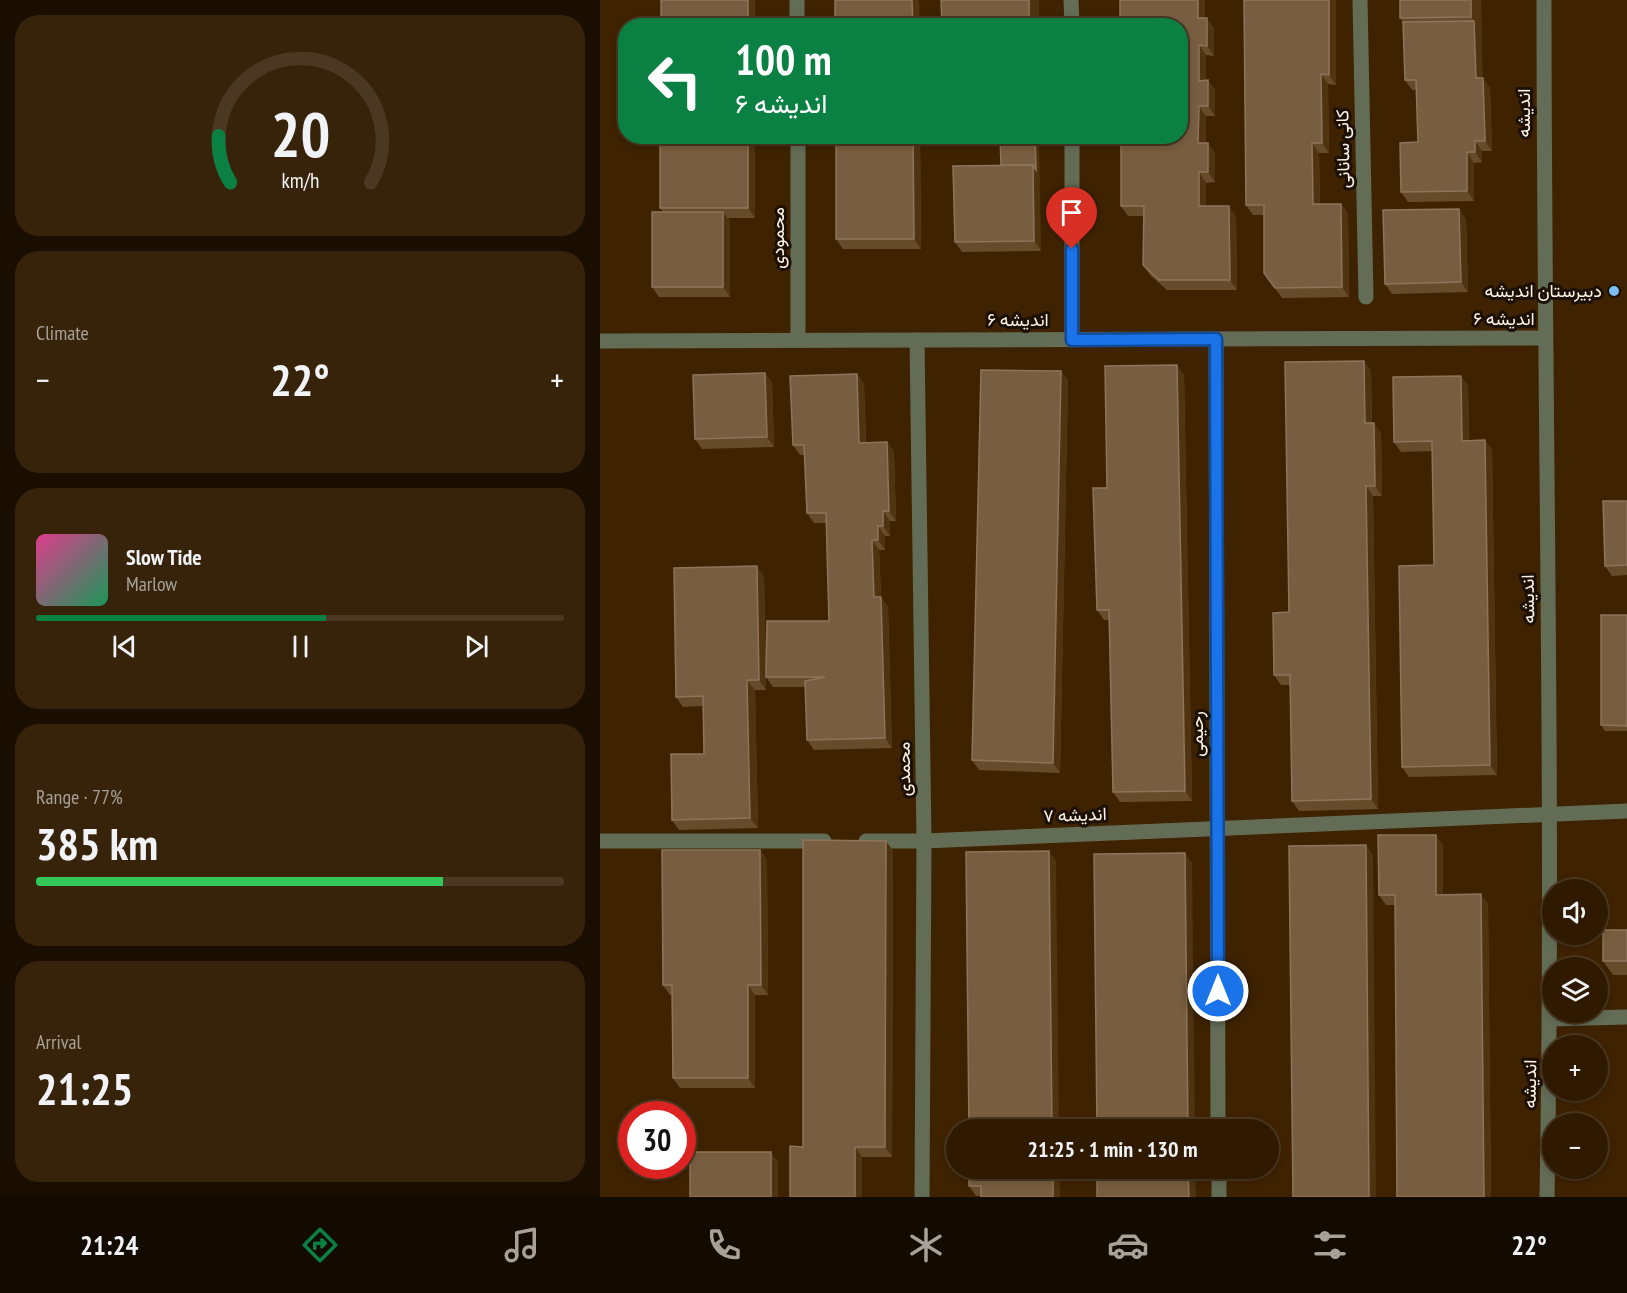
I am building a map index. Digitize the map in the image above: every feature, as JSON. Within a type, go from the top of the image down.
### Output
[{"type":"street","points":[[797,0],[797,18]]},
{"type":"street","points":[[1071,0],[1072,18]]},
{"type":"street","name":"کانی سانانی","points":[[1360,0],[1366,297]]},
{"type":"street","name":"اندیشه","points":[[1544,0],[1544,339],[1550,957]]},
{"type":"street","name":"محمودی","points":[[798,144],[798,340]]},
{"type":"street","points":[[1072,144],[1072,340]]},
{"type":"street","name":"رحیمی","points":[[1216,339],[1218,1119]]},
{"type":"street","name":"اندیشه ۶","points":[[600,341],[1544,339]]},
{"type":"street","name":"محمدی","points":[[917,340],[924,841],[921,1197]]},
{"type":"street","name":"اندیشه ۷","points":[[600,841],[924,841],[1627,811]]},
{"type":"street","points":[[1608,1017],[1627,1017]]},
{"type":"street","name":"اندیشه","points":[[1547,1197],[1550,1023]]},
{"type":"street","points":[[1219,1179],[1219,1197]]},
{"type":"building","points":[[661,0],[748,0],[748,18],[661,18]]},
{"type":"building","points":[[835,0],[912,0],[913,18],[835,18]]},
{"type":"building","points":[[941,0],[1029,0],[1029,18],[942,18]]},
{"type":"building","points":[[1120,0],[1198,0],[1198,18],[1207,18],[1207,46],[1199,45],[1199,81],[1208,80],[1208,106],[1199,106],[1198,143],[1208,143],[1208,172],[1199,172],[1199,206],[1229,206],[1230,280],[1159,280],[1143,265],[1144,206],[1121,206],[1121,144],[1188,144],[1188,18],[1120,18]]},
{"type":"building","points":[[1244,0],[1329,0],[1329,75],[1321,74],[1322,143],[1312,143],[1313,204],[1341,204],[1342,287],[1275,288],[1264,273],[1264,205],[1246,205]]},
{"type":"building","points":[[1400,0],[1471,0],[1471,17],[1400,18]]},
{"type":"building","points":[[1474,21],[1476,78],[1483,78],[1485,141],[1475,141],[1475,152],[1467,152],[1467,191],[1401,192],[1400,143],[1418,142],[1416,80],[1405,80],[1403,22]]},
{"type":"building","points":[[660,144],[748,144],[748,208],[660,208]]},
{"type":"building","points":[[836,144],[913,144],[914,239],[836,239]]},
{"type":"building","points":[[1000,144],[1035,144],[1036,170],[1033,165],[1001,165]]},
{"type":"building","points":[[1033,165],[1034,241],[955,242],[953,166]]},
{"type":"building","points":[[1459,209],[1461,282],[1385,284],[1383,210]]},
{"type":"building","points":[[652,212],[723,212],[723,287],[652,287]]},
{"type":"building","points":[[1364,361],[1365,423],[1374,423],[1375,486],[1366,486],[1371,799],[1292,801],[1290,675],[1274,675],[1273,613],[1289,612],[1285,362]]},
{"type":"building","points":[[1177,365],[1185,791],[1113,792],[1109,610],[1097,610],[1093,488],[1107,488],[1105,366]]},
{"type":"building","points":[[981,370],[1061,371],[1053,763],[972,760]]},
{"type":"building","points":[[765,373],[767,437],[695,439],[693,375]]},
{"type":"building","points":[[857,374],[859,443],[887,442],[889,511],[883,511],[883,526],[878,526],[878,540],[872,540],[874,597],[881,597],[885,738],[807,740],[805,681],[825,677],[766,677],[767,621],[829,621],[826,513],[807,513],[804,445],[793,445],[790,376]]},
{"type":"building","points":[[1461,376],[1462,441],[1485,440],[1490,765],[1402,767],[1399,566],[1434,565],[1432,441],[1394,442],[1393,377]]},
{"type":"building","points":[[1603,501],[1627,501],[1627,565],[1605,566]]},
{"type":"building","points":[[757,566],[759,680],[747,680],[750,818],[672,820],[671,754],[704,754],[703,696],[676,697],[674,568]]},
{"type":"building","points":[[1601,615],[1627,615],[1627,726],[1601,725]]},
{"type":"building","points":[[1378,835],[1436,835],[1436,895],[1481,894],[1484,1197],[1397,1197],[1395,895],[1379,895]]},
{"type":"building","points":[[803,840],[886,841],[885,1147],[855,1147],[855,1197],[790,1197],[790,1146],[803,1147]]},
{"type":"building","points":[[1366,845],[1369,1197],[1293,1197],[1289,846]]},
{"type":"building","points":[[662,850],[760,850],[761,985],[748,985],[748,1078],[673,1078],[672,985],[663,985]]},
{"type":"building","points":[[1049,851],[1052,1119],[969,1119],[966,852]]},
{"type":"building","points":[[1185,853],[1188,1119],[1097,1119],[1094,854]]},
{"type":"building","points":[[1608,930],[1627,930],[1627,961],[1608,961],[1608,957],[1603,957],[1603,945],[1608,945]]},
{"type":"building","points":[[696,1152],[771,1152],[771,1197],[690,1197],[690,1179],[696,1179]]},
{"type":"building","points":[[969,1179],[1053,1179],[1053,1197],[981,1197],[981,1186],[969,1186]]},
{"type":"building","points":[[1097,1179],[1188,1179],[1189,1197],[1097,1197]]},
{"type":"place","name":"دبیرستان اندیشه","points":[[1614,291]]},
{"type":"route","points":[[1072,249],[1072,340],[1216,339],[1218,991]]}]
